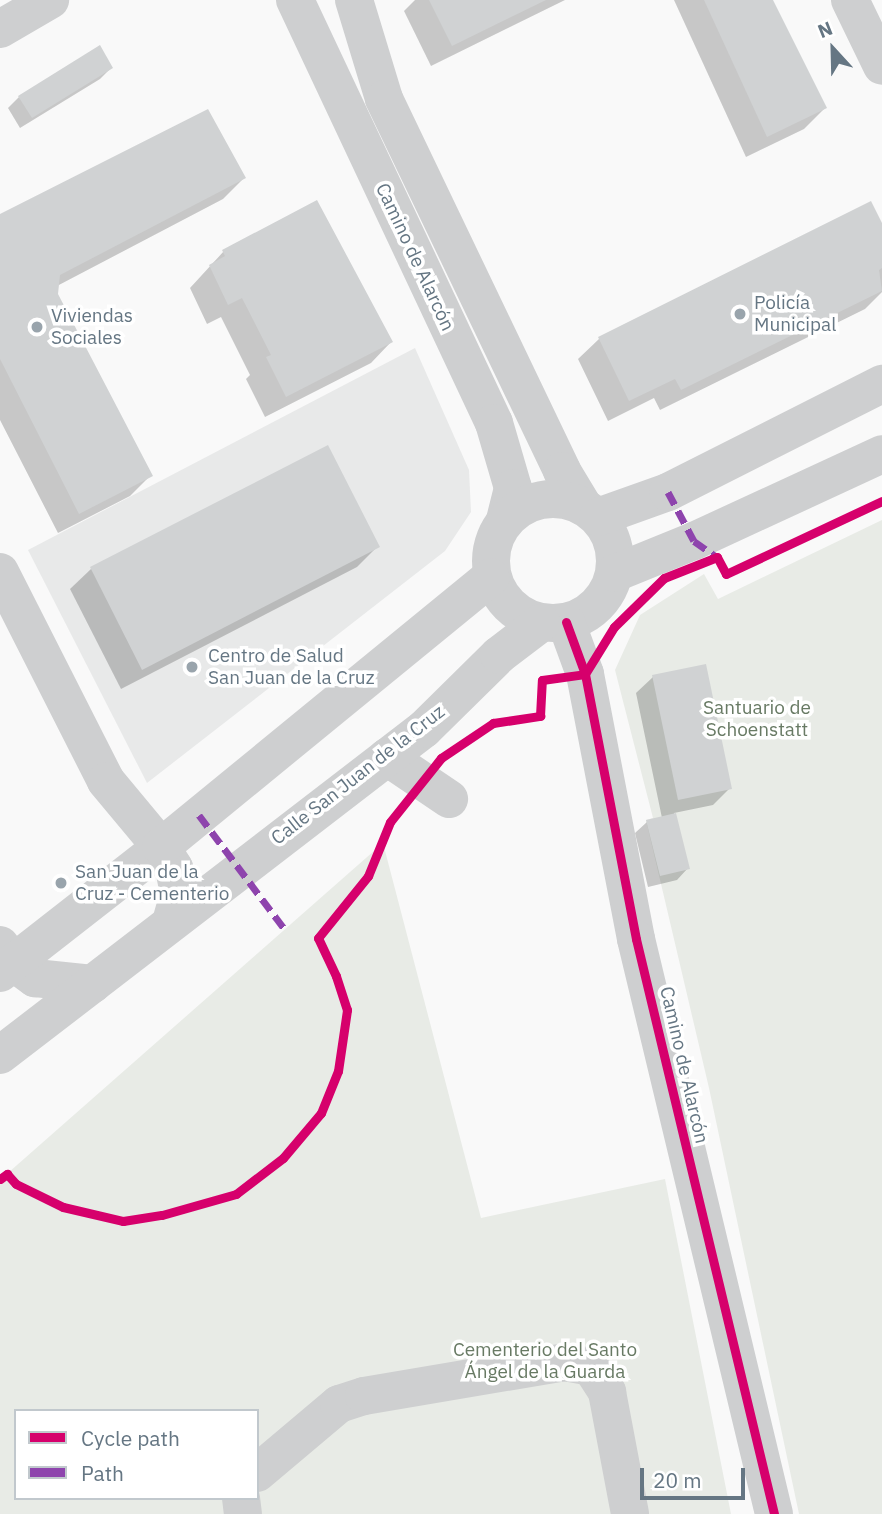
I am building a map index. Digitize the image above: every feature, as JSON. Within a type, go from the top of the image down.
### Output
[{"type":"street","points":[[0,29],[50,0]]},
{"type":"street","name":"Camino de Alarcón","points":[[295,0],[494,424],[513,488],[505,519]]},
{"type":"street","name":"Camino de Alarcón","points":[[354,0],[384,99],[562,471],[591,511]]},
{"type":"street","points":[[850,0],[880,57]]},
{"type":"street","points":[[591,511],[613,543],[615,573],[597,605],[554,623],[509,607],[491,577],[491,546],[505,519],[542,499],[591,511],[667,492],[882,384]]},
{"type":"street","points":[[615,573],[694,541],[882,454]]},
{"type":"street","points":[[0,572],[106,781],[162,847],[174,869],[179,894],[171,922]]},
{"type":"street","points":[[93,984],[35,978],[5,961],[162,847],[491,577]]},
{"type":"street","name":"Camino de Alarcón","points":[[554,623],[585,674],[636,939],[774,1514]]},
{"type":"street","name":"Calle San Juan de la Cruz","points":[[0,1055],[424,729],[499,655],[554,623]]},
{"type":"street","points":[[387,757],[449,799]]},
{"type":"street","points":[[259,1471],[339,1404],[364,1396],[564,1362],[591,1367],[607,1392],[629,1514]]},
{"type":"shaded area","name":"Centro de Salud San Juan de la Cruz","points":[[415,348],[469,470],[471,512],[445,551],[147,783],[28,550]]},
{"type":"green space","name":"Santuario de Schoenstatt","points":[[882,520],[882,1514],[799,1514],[709,1088],[646,820],[653,818],[615,670],[640,615],[704,574],[718,599]]},
{"type":"green space","name":"Cementerio del Santo Ángel de la Guarda","points":[[383,843],[481,1218],[665,1179],[731,1514],[0,1514],[0,1180]]},
{"type":"building","points":[[429,0],[546,0],[452,46]]},
{"type":"building","points":[[704,0],[773,0],[827,108],[767,137]]},
{"type":"building","points":[[100,45],[113,68],[32,118],[18,96]]},
{"type":"building","name":"Viviendas Sociales","points":[[208,109],[246,178],[60,275],[58,294],[153,476],[79,514],[0,359],[0,214]]},
{"type":"building","points":[[317,200],[393,342],[286,397],[266,357],[271,355],[242,298],[228,305],[209,265],[225,256],[222,250]]},
{"type":"building","name":"Policía Municipal","points":[[871,201],[882,223],[882,268],[879,270],[882,291],[681,390],[675,379],[629,401],[598,337]]},
{"type":"building","points":[[328,445],[380,547],[142,670],[90,567]]},
{"type":"building","points":[[706,664],[732,789],[678,800],[652,675]]},
{"type":"building","points":[[676,813],[690,869],[660,876],[646,820]]},
{"type":"marked path","points":[[668,492],[694,541],[717,557]]},
{"type":"marked path","points":[[199,815],[287,932]]},
{"type":"cycle path","points":[[0,1179],[7,1174],[16,1184],[63,1207],[123,1221],[162,1215],[236,1194],[283,1158],[321,1113],[338,1071],[347,1010],[336,976],[318,938],[368,876],[390,822],[441,758],[493,723],[540,716],[542,680],[585,674],[614,627],[664,578],[717,557],[726,574],[882,501]]},
{"type":"cycle path","points":[[566,622],[585,674],[636,939],[774,1514]]},
{"type":"place","name":"Policía Municipal","points":[[740,314]]},
{"type":"place","name":"Viviendas Sociales","points":[[37,327]]},
{"type":"place","name":"Centro de Salud San Juan de la Cruz","points":[[192,667]]},
{"type":"place","name":"San Juan de la Cruz - Cementerio","points":[[61,883]]}]
